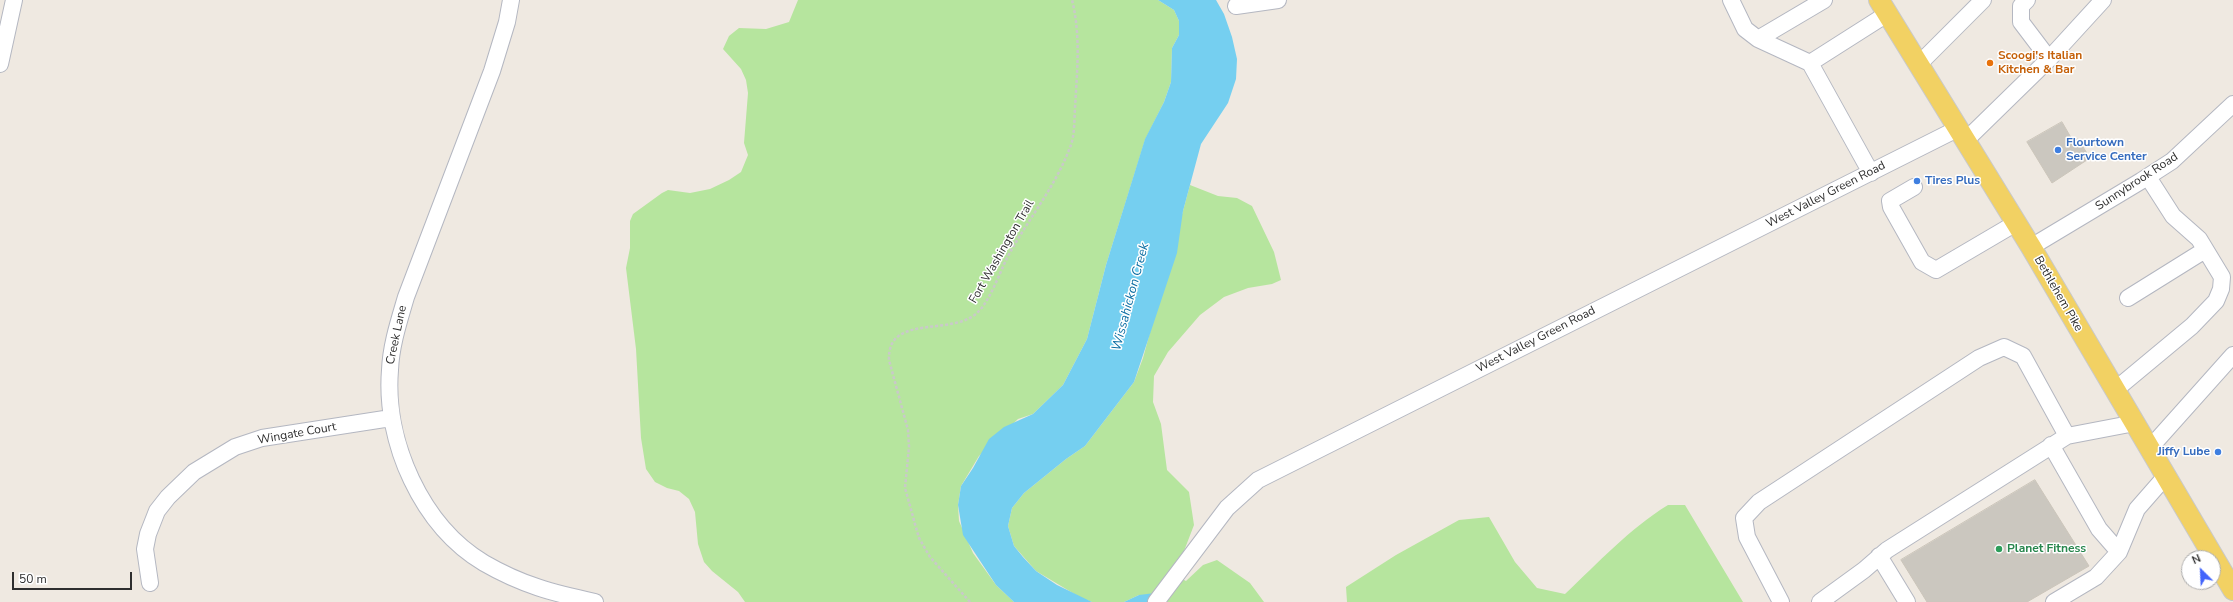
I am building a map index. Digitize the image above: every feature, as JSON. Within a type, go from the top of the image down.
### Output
[{"type":"main road","name":"Bethlehem Pike","points":[[1883,7],[2031,247],[2230,586]]},
{"type":"street","points":[[0,64],[14,0]]},
{"type":"street","name":"Creek Lane","points":[[511,0],[507,22],[492,71],[398,322],[390,372],[392,418],[404,460],[419,492],[442,526],[459,544],[484,563],[525,584],[544,591],[595,602]]},
{"type":"street","points":[[1236,6],[1278,0]]},
{"type":"street","points":[[1731,0],[1746,28],[1758,39],[1810,63],[1871,173]]},
{"type":"street","points":[[1758,39],[1824,0]]},
{"type":"street","points":[[1919,64],[1983,0]]},
{"type":"street","points":[[2027,0],[2021,6],[2021,22],[2049,58]]},
{"type":"street","name":"West Valley Green Road","points":[[1156,602],[1227,508],[1258,480],[1871,173],[1961,135],[2049,58],[2103,0]]},
{"type":"street","points":[[1810,63],[1883,7]]},
{"type":"street","name":"Sunnybrook Road","points":[[2031,247],[2172,161],[2233,104]]},
{"type":"street","points":[[2115,390],[2192,326],[2216,301],[2221,289],[2222,277],[2199,239],[2173,216],[2148,177]]},
{"type":"street","points":[[1914,187],[1890,201],[1891,208],[1922,262],[1936,270],[2016,222]]},
{"type":"street","points":[[2128,298],[2206,250]]},
{"type":"street","points":[[1780,602],[1746,537],[1744,518],[1759,502],[1978,358],[2004,347],[2023,356],[2067,436]]},
{"type":"street","points":[[2149,449],[2233,355]]},
{"type":"street","name":"Wingate Court","points":[[150,583],[145,549],[148,534],[157,511],[168,497],[194,472],[235,447],[262,438],[392,418]]},
{"type":"street","points":[[1820,602],[1892,546],[2051,445],[2067,436],[2135,423]]},
{"type":"street","points":[[2051,445],[2099,529],[2119,552]]},
{"type":"street","points":[[2058,601],[2096,577],[2119,552],[2137,509],[2165,477]]},
{"type":"street","points":[[1879,556],[1907,602]]},
{"type":"path","name":"Fort Washington Trail","points":[[970,602],[930,557],[919,538],[914,524],[906,488],[908,430],[889,360],[889,351],[892,342],[899,335],[909,331],[963,322],[980,310],[1013,248],[1042,202],[1062,166],[1072,140],[1078,61],[1078,39],[1072,0]]},
{"type":"green space","points":[[798,0],[1158,0],[1174,10],[1179,21],[1179,35],[1172,48],[1171,82],[1164,102],[1145,140],[1106,265],[1087,339],[1063,385],[1033,414],[1018,419],[979,456],[961,486],[958,505],[959,521],[973,553],[996,585],[1014,602],[745,602],[738,592],[712,571],[704,562],[698,544],[695,512],[689,499],[679,491],[667,488],[655,482],[646,469],[641,438],[636,349],[626,268],[630,248],[630,221],[633,214],[668,190],[690,193],[710,189],[729,180],[741,172],[748,155],[744,143],[748,93],[746,80],[741,69],[723,49],[729,36],[739,28],[766,29],[789,22]]},
{"type":"green space","points":[[1190,185],[1218,196],[1237,198],[1252,206],[1274,252],[1281,280],[1272,284],[1248,288],[1224,297],[1200,315],[1168,352],[1154,376],[1153,402],[1161,424],[1167,470],[1189,492],[1194,525],[1184,551],[1169,572],[1186,581],[1203,565],[1217,560],[1250,583],[1264,602],[1166,602],[1165,599],[1139,595],[1124,602],[1092,602],[1081,598],[1036,571],[1014,546],[1008,526],[1012,508],[1024,493],[1066,459],[1085,446],[1134,382],[1143,358]]},
{"type":"green space","points":[[1668,505],[1685,505],[1743,602],[1347,602],[1346,587],[1396,555],[1459,520],[1489,517],[1515,562],[1537,588],[1565,594],[1627,536],[1654,514]]},
{"type":"water","name":"Wissahickon Creek","points":[[1158,0],[1216,0],[1224,14],[1232,37],[1237,59],[1236,79],[1228,103],[1201,144],[1183,211],[1177,253],[1134,382],[1085,446],[1066,459],[1024,493],[1012,508],[1008,526],[1014,546],[1023,557],[1036,571],[1057,585],[1092,602],[1014,602],[996,585],[963,535],[958,505],[961,486],[989,439],[1004,427],[1033,414],[1063,385],[1087,339],[1106,265],[1145,139],[1164,102],[1171,82],[1172,48],[1179,35],[1179,21],[1174,10]]},
{"type":"water","points":[[1155,593],[1166,602],[1124,602],[1139,595]]},
{"type":"building","name":"Flourtown Service Center","points":[[2062,122],[2073,141],[2078,139],[2090,158],[2052,183],[2027,142]]},
{"type":"building","name":"Planet Fitness","points":[[2035,480],[2089,566],[2027,602],[1927,602],[1901,560]]},
{"type":"place","name":"Scoogi's Italian Kitchen & Bar","points":[[1990,63]]},
{"type":"place","name":"Flourtown Service Center","points":[[2058,150]]},
{"type":"place","name":"Tires Plus","points":[[1917,181]]},
{"type":"place","name":"Jiffy Lube","points":[[2218,452]]},
{"type":"place","name":"Planet Fitness","points":[[1999,549]]}]
